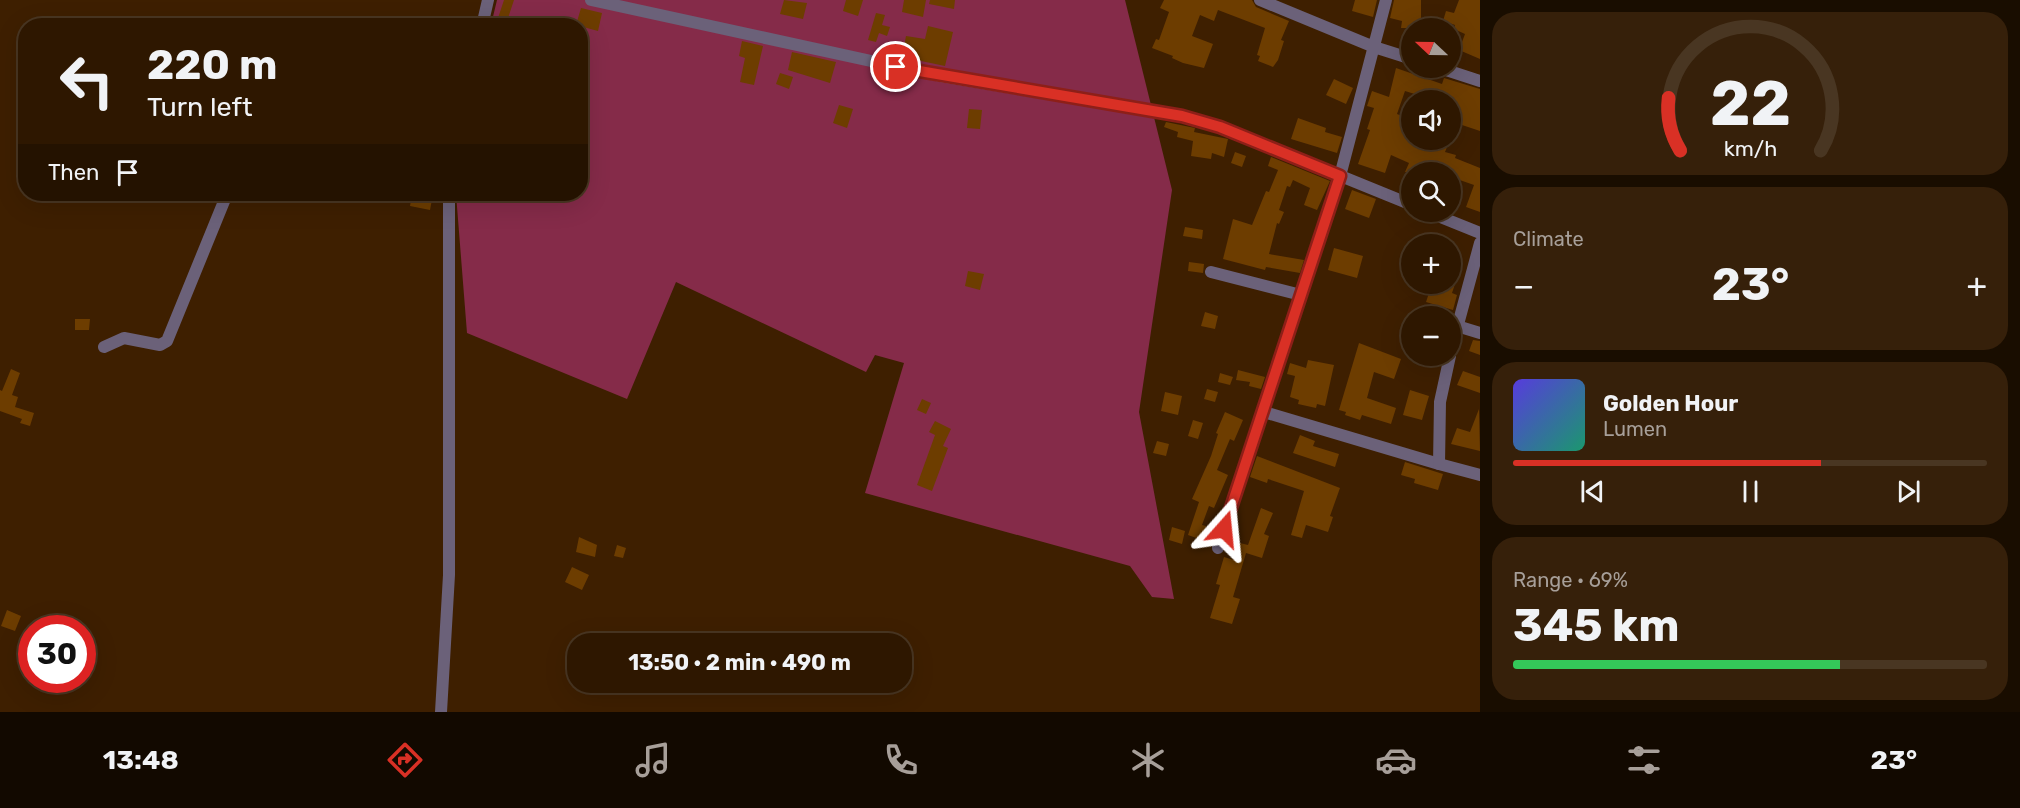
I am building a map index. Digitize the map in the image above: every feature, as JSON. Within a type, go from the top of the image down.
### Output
[{"type":"street","points":[[484,18],[488,0]]},
{"type":"street","points":[[591,0],[940,76],[1182,116],[1220,127],[1401,201]]},
{"type":"street","points":[[1218,548],[1340,176],[1386,0]]},
{"type":"street","points":[[1262,1],[1374,47],[1401,56]]},
{"type":"street","points":[[1461,75],[1480,81]]},
{"type":"street","points":[[104,347],[124,338],[160,345],[167,341],[224,201]]},
{"type":"street","points":[[441,712],[448,575],[449,201]]},
{"type":"street","points":[[1454,222],[1480,232]]},
{"type":"street","points":[[1461,312],[1480,243]]},
{"type":"street","points":[[1211,272],[1302,295]]},
{"type":"street","points":[[1461,327],[1480,333]]},
{"type":"street","points":[[1439,464],[1440,402],[1448,366]]},
{"type":"street","points":[[1263,412],[1480,475]]},
{"type":"shaded area","points":[[497,0],[1125,0],[1172,190],[1139,412],[1174,599],[1152,597],[1130,566],[865,493],[904,363],[875,355],[866,372],[676,282],[627,399],[467,333],[457,201],[588,201],[588,18],[493,18]]},
{"type":"building","points":[[504,0],[514,0],[508,18],[498,18]]},
{"type":"building","points":[[784,0],[807,3],[803,19],[780,14]]},
{"type":"building","points":[[846,0],[863,0],[858,16],[843,11]]},
{"type":"building","points":[[904,0],[926,0],[923,17],[902,12]]},
{"type":"building","points":[[930,0],[955,0],[954,9],[929,4]]},
{"type":"building","points":[[1164,0],[1252,0],[1256,7],[1289,21],[1281,40],[1284,41],[1278,60],[1273,67],[1258,61],[1260,56],[1257,55],[1265,28],[1218,10],[1214,21],[1200,15],[1192,36],[1213,44],[1204,68],[1183,63],[1172,58],[1173,56],[1152,48],[1156,39],[1159,40],[1169,12],[1160,8]]},
{"type":"building","points":[[1355,0],[1377,0],[1373,17],[1352,11]]},
{"type":"building","points":[[1394,0],[1421,0],[1421,18],[1401,18],[1401,21],[1390,18]]},
{"type":"building","points":[[1459,0],[1480,0],[1480,59],[1461,51],[1465,34],[1461,32],[1461,18],[1444,18],[1446,11],[1454,13]]},
{"type":"building","points":[[581,8],[602,13],[598,31],[588,28],[588,18],[578,18]]},
{"type":"building","points":[[876,13],[885,15],[882,25],[890,27],[887,36],[879,33],[876,42],[868,40]]},
{"type":"building","points":[[928,26],[953,32],[945,66],[902,57],[906,36],[925,39]]},
{"type":"building","points":[[742,41],[763,46],[754,85],[740,82],[745,58],[739,56]]},
{"type":"building","points":[[792,52],[836,62],[830,83],[788,70]]},
{"type":"building","points":[[1396,68],[1401,70],[1401,78],[1425,78],[1442,84],[1444,78],[1480,89],[1480,131],[1461,125],[1461,90],[1401,90],[1401,102],[1397,114],[1401,116],[1401,150],[1446,150],[1445,152],[1456,155],[1455,158],[1480,168],[1480,212],[1466,207],[1474,185],[1461,180],[1461,162],[1407,162],[1391,155],[1385,173],[1358,164],[1370,130],[1367,129],[1374,108],[1367,106],[1372,91],[1389,97]]},
{"type":"building","points":[[780,73],[793,77],[789,89],[776,84]]},
{"type":"building","points":[[1334,79],[1353,88],[1346,104],[1326,95]]},
{"type":"building","points":[[839,105],[853,109],[847,128],[833,123]]},
{"type":"building","points":[[969,109],[982,110],[980,129],[967,128]]},
{"type":"building","points":[[1298,118],[1326,128],[1325,132],[1342,137],[1337,153],[1291,139]]},
{"type":"building","points":[[1166,122],[1195,128],[1194,132],[1228,139],[1224,157],[1212,153],[1211,159],[1191,156],[1193,141],[1177,137],[1178,132],[1164,127]]},
{"type":"building","points":[[1235,152],[1246,156],[1242,167],[1231,163]]},
{"type":"building","points":[[1271,157],[1330,181],[1317,210],[1304,205],[1310,188],[1293,180],[1290,187],[1287,186],[1279,210],[1284,212],[1279,224],[1277,223],[1269,254],[1304,260],[1300,273],[1266,267],[1265,270],[1223,259],[1233,219],[1252,225],[1266,191],[1269,192],[1278,170],[1268,166]]},
{"type":"building","points":[[1352,190],[1376,199],[1369,218],[1345,209]]},
{"type":"building","points":[[411,201],[432,201],[430,210],[410,206]]},
{"type":"building","points":[[1185,227],[1203,230],[1202,239],[1183,236]]},
{"type":"building","points":[[1334,248],[1363,256],[1357,278],[1328,270]]},
{"type":"building","points":[[1189,262],[1204,264],[1203,273],[1188,271]]},
{"type":"building","points":[[968,271],[984,274],[980,290],[965,286]]},
{"type":"building","points":[[1429,294],[1457,295],[1454,306],[1440,306],[1426,302]]},
{"type":"building","points":[[1205,312],[1218,316],[1215,329],[1201,326]]},
{"type":"building","points":[[75,319],[90,319],[89,330],[75,330]]},
{"type":"building","points":[[1473,340],[1480,341],[1480,355],[1469,351]]},
{"type":"building","points":[[1359,343],[1401,359],[1394,379],[1374,372],[1367,398],[1396,408],[1391,424],[1362,415],[1360,420],[1345,415],[1346,412],[1339,410]]},
{"type":"building","points":[[1308,360],[1334,365],[1325,406],[1317,404],[1316,408],[1298,404],[1299,400],[1290,397],[1295,376],[1287,374],[1290,363],[1306,368]]},
{"type":"building","points":[[11,369],[20,373],[12,395],[18,397],[15,407],[34,413],[30,426],[20,423],[22,419],[0,411],[0,390],[2,391]]},
{"type":"building","points":[[1238,370],[1265,377],[1261,389],[1249,386],[1250,382],[1236,380]]},
{"type":"building","points":[[1463,371],[1480,377],[1480,393],[1457,385]]},
{"type":"building","points":[[1220,373],[1233,377],[1230,385],[1218,382]]},
{"type":"building","points":[[1207,389],[1218,392],[1215,402],[1204,399]]},
{"type":"building","points":[[1410,390],[1429,396],[1422,420],[1403,415]]},
{"type":"building","points":[[1165,392],[1182,396],[1178,415],[1161,411]]},
{"type":"building","points":[[922,399],[931,403],[926,414],[917,410]]},
{"type":"building","points":[[1479,409],[1480,451],[1451,444],[1457,428],[1470,432]]},
{"type":"building","points":[[1225,412],[1243,420],[1234,441],[1230,439],[1217,470],[1228,475],[1214,508],[1209,506],[1202,525],[1206,526],[1202,540],[1188,535],[1199,502],[1192,499],[1211,456],[1218,434],[1216,433]]},
{"type":"building","points":[[1193,420],[1203,423],[1198,439],[1188,436]]},
{"type":"building","points":[[935,421],[951,429],[943,446],[948,448],[932,491],[917,485],[935,435],[929,432]]},
{"type":"building","points":[[1300,435],[1315,441],[1313,446],[1339,454],[1335,467],[1293,453]]},
{"type":"building","points":[[1157,441],[1169,444],[1166,456],[1153,453]]},
{"type":"building","points":[[1257,456],[1340,488],[1330,516],[1333,517],[1328,532],[1306,525],[1302,538],[1291,535],[1304,491],[1268,479],[1267,483],[1250,477]]},
{"type":"building","points":[[1405,462],[1443,474],[1438,490],[1414,483],[1415,479],[1401,475]]},
{"type":"building","points":[[1261,508],[1273,513],[1264,534],[1269,536],[1262,558],[1246,553],[1233,597],[1240,599],[1232,624],[1210,618],[1220,585],[1216,584],[1224,557],[1234,560],[1240,543],[1248,545]]},
{"type":"building","points":[[1172,527],[1185,531],[1182,544],[1169,540]]},
{"type":"building","points":[[579,537],[597,545],[595,557],[576,552]]},
{"type":"building","points":[[617,545],[626,548],[623,558],[614,556]]},
{"type":"building","points":[[572,567],[589,575],[582,590],[565,582]]},
{"type":"building","points":[[7,610],[19,615],[15,631],[1,626]]},
{"type":"route","points":[[896,67],[1182,116],[1220,127],[1340,176],[1224,529]]}]
